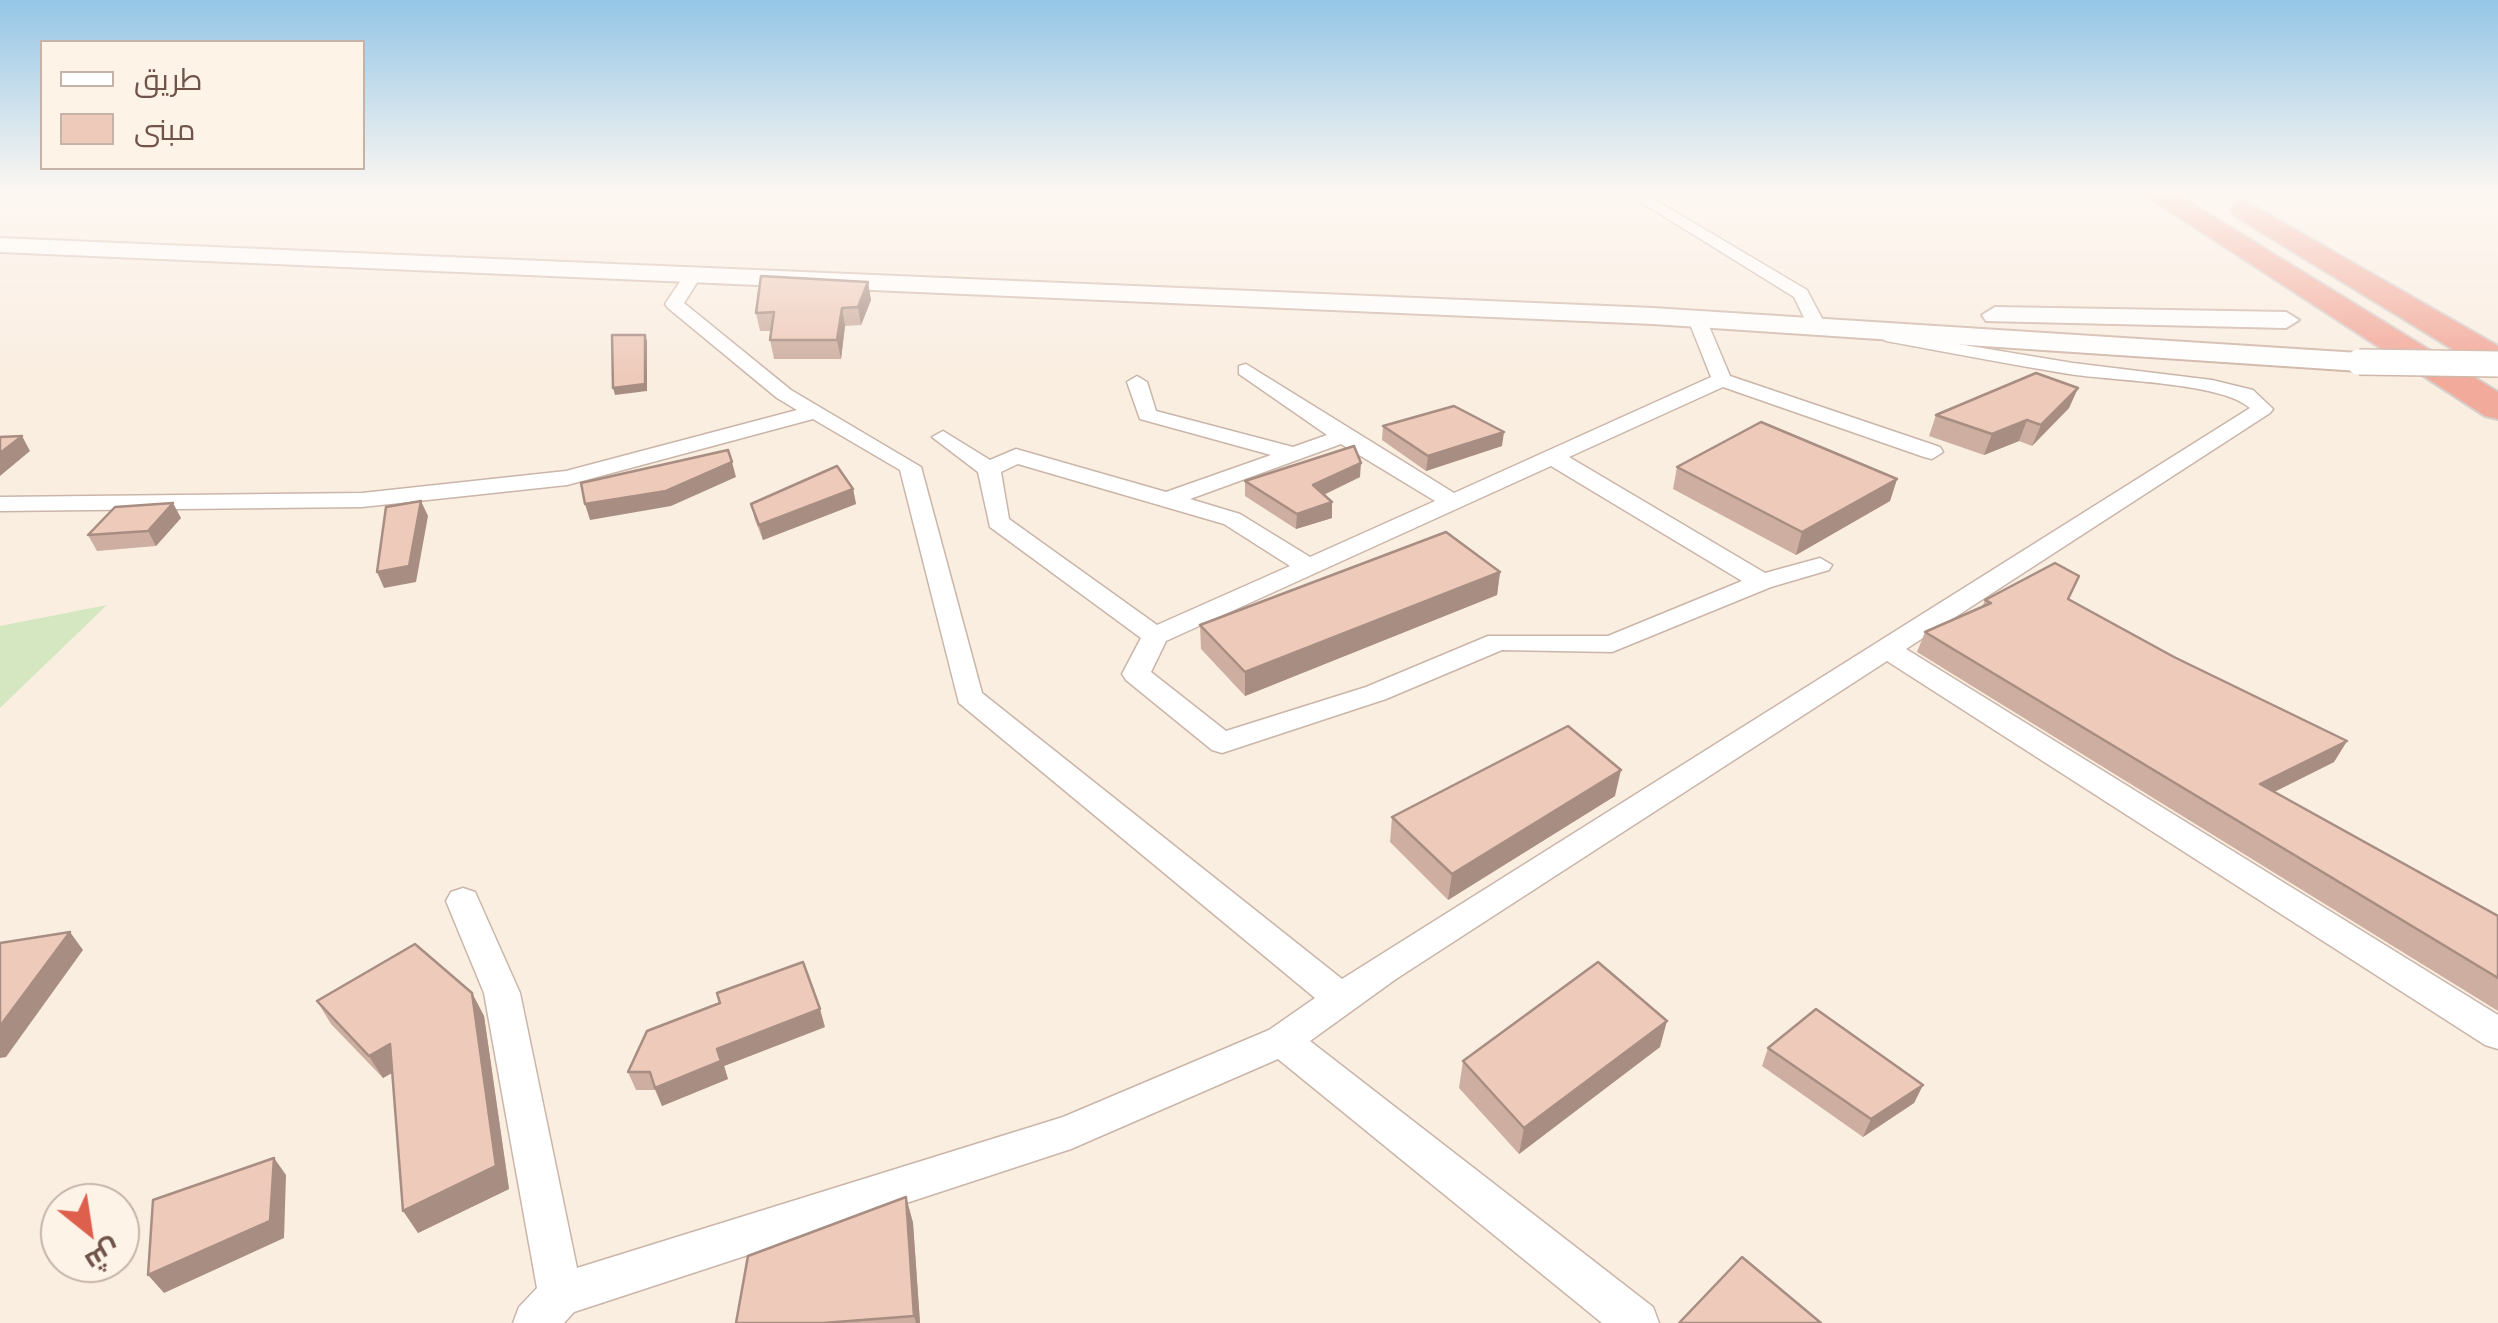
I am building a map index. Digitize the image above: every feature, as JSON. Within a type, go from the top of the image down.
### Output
[{"type":"highway","points":[[2251,253],[2498,408]]},
{"type":"highway","points":[[2317,253],[2498,362]]},
{"type":"highway","points":[[2281,272],[2316,301],[2319,312],[2286,320]]},
{"type":"highway","points":[[2349,272],[2495,330]]},
{"type":"highway","points":[[2286,320],[2338,328],[2370,339],[2453,380]]},
{"type":"main road","points":[[245,253],[1697,319],[2359,362],[2498,362]]},
{"type":"main road","points":[[1869,332],[1865,320],[1900,314],[2286,320]]},
{"type":"street","points":[[1734,253],[1802,294],[1818,328]]},
{"type":"street","points":[[693,275],[674,304],[812,412],[910,466],[969,696],[1342,998]]},
{"type":"street","points":[[1697,319],[1722,380]]},
{"type":"street","points":[[464,901],[502,993],[547,1309],[1072,1132],[1282,1040],[1885,648],[2262,409],[2246,394],[2212,386],[2073,370],[1869,332]]},
{"type":"street","points":[[1246,370],[1453,502]]},
{"type":"street","points":[[1820,565],[1762,582],[1612,644],[1498,642],[1376,693],[1222,743],[1136,674],[1156,636],[1722,380],[1932,452]]},
{"type":"street","points":[[1137,382],[1146,415],[1294,454]]},
{"type":"street","points":[[0,504],[362,500],[567,478],[812,412]]},
{"type":"street","points":[[1166,500],[1344,436]]},
{"type":"street","points":[[943,438],[989,469],[998,522],[1156,636]]},
{"type":"street","points":[[989,469],[1016,456],[1232,519],[1310,566]]},
{"type":"street","points":[[1552,457],[1762,582]]},
{"type":"street","points":[[1885,648],[2498,1034]]},
{"type":"street","points":[[1282,1040],[1637,1323]]},
{"type":"green space","points":[[107,605],[0,708],[0,626]]},
{"type":"building","points":[[761,276],[868,282],[858,307],[842,308],[837,340],[770,340],[774,312],[756,313]]},
{"type":"building","points":[[612,335],[645,335],[645,384],[613,388]]},
{"type":"building","points":[[2036,373],[2078,388],[2041,425],[2027,420],[1992,434],[1936,415]]},
{"type":"building","points":[[1454,406],[1504,432],[1428,456],[1383,426]]},
{"type":"building","points":[[1761,422],[1897,479],[1802,532],[1677,467]]},
{"type":"building","points":[[22,436],[0,453],[0,437]]},
{"type":"building","points":[[1354,446],[1361,463],[1313,485],[1332,502],[1297,514],[1245,481]]},
{"type":"building","points":[[728,450],[732,462],[666,491],[585,504],[581,483]]},
{"type":"building","points":[[837,466],[853,489],[759,525],[751,504]]},
{"type":"building","points":[[421,501],[409,566],[377,572],[386,507]]},
{"type":"building","points":[[173,503],[148,531],[88,535],[115,507]]},
{"type":"building","points":[[1446,532],[1500,572],[1245,672],[1200,625]]},
{"type":"building","points":[[2055,563],[2079,576],[2068,599],[2174,657],[2347,741],[2260,784],[2498,916],[2498,978],[1925,632],[1991,603],[1985,600]]},
{"type":"building","points":[[1568,726],[1621,770],[1452,874],[1392,817]]},
{"type":"building","points":[[70,932],[0,1026],[0,943]]},
{"type":"building","points":[[415,944],[472,993],[496,1166],[403,1211],[390,1044],[369,1056],[317,1001]]},
{"type":"building","points":[[803,962],[820,1009],[717,1049],[721,1061],[655,1088],[650,1072],[628,1072],[647,1031],[720,1003],[717,993]]},
{"type":"building","points":[[1598,962],[1667,1021],[1524,1128],[1463,1061]]},
{"type":"building","points":[[1816,1009],[1923,1085],[1871,1119],[1768,1048]]},
{"type":"building","points":[[274,1158],[270,1221],[148,1275],[153,1200]]},
{"type":"building","points":[[906,1197],[914,1316],[823,1323],[736,1323],[748,1256]]},
{"type":"building","points":[[1742,1257],[1821,1323],[1679,1323]]}]
